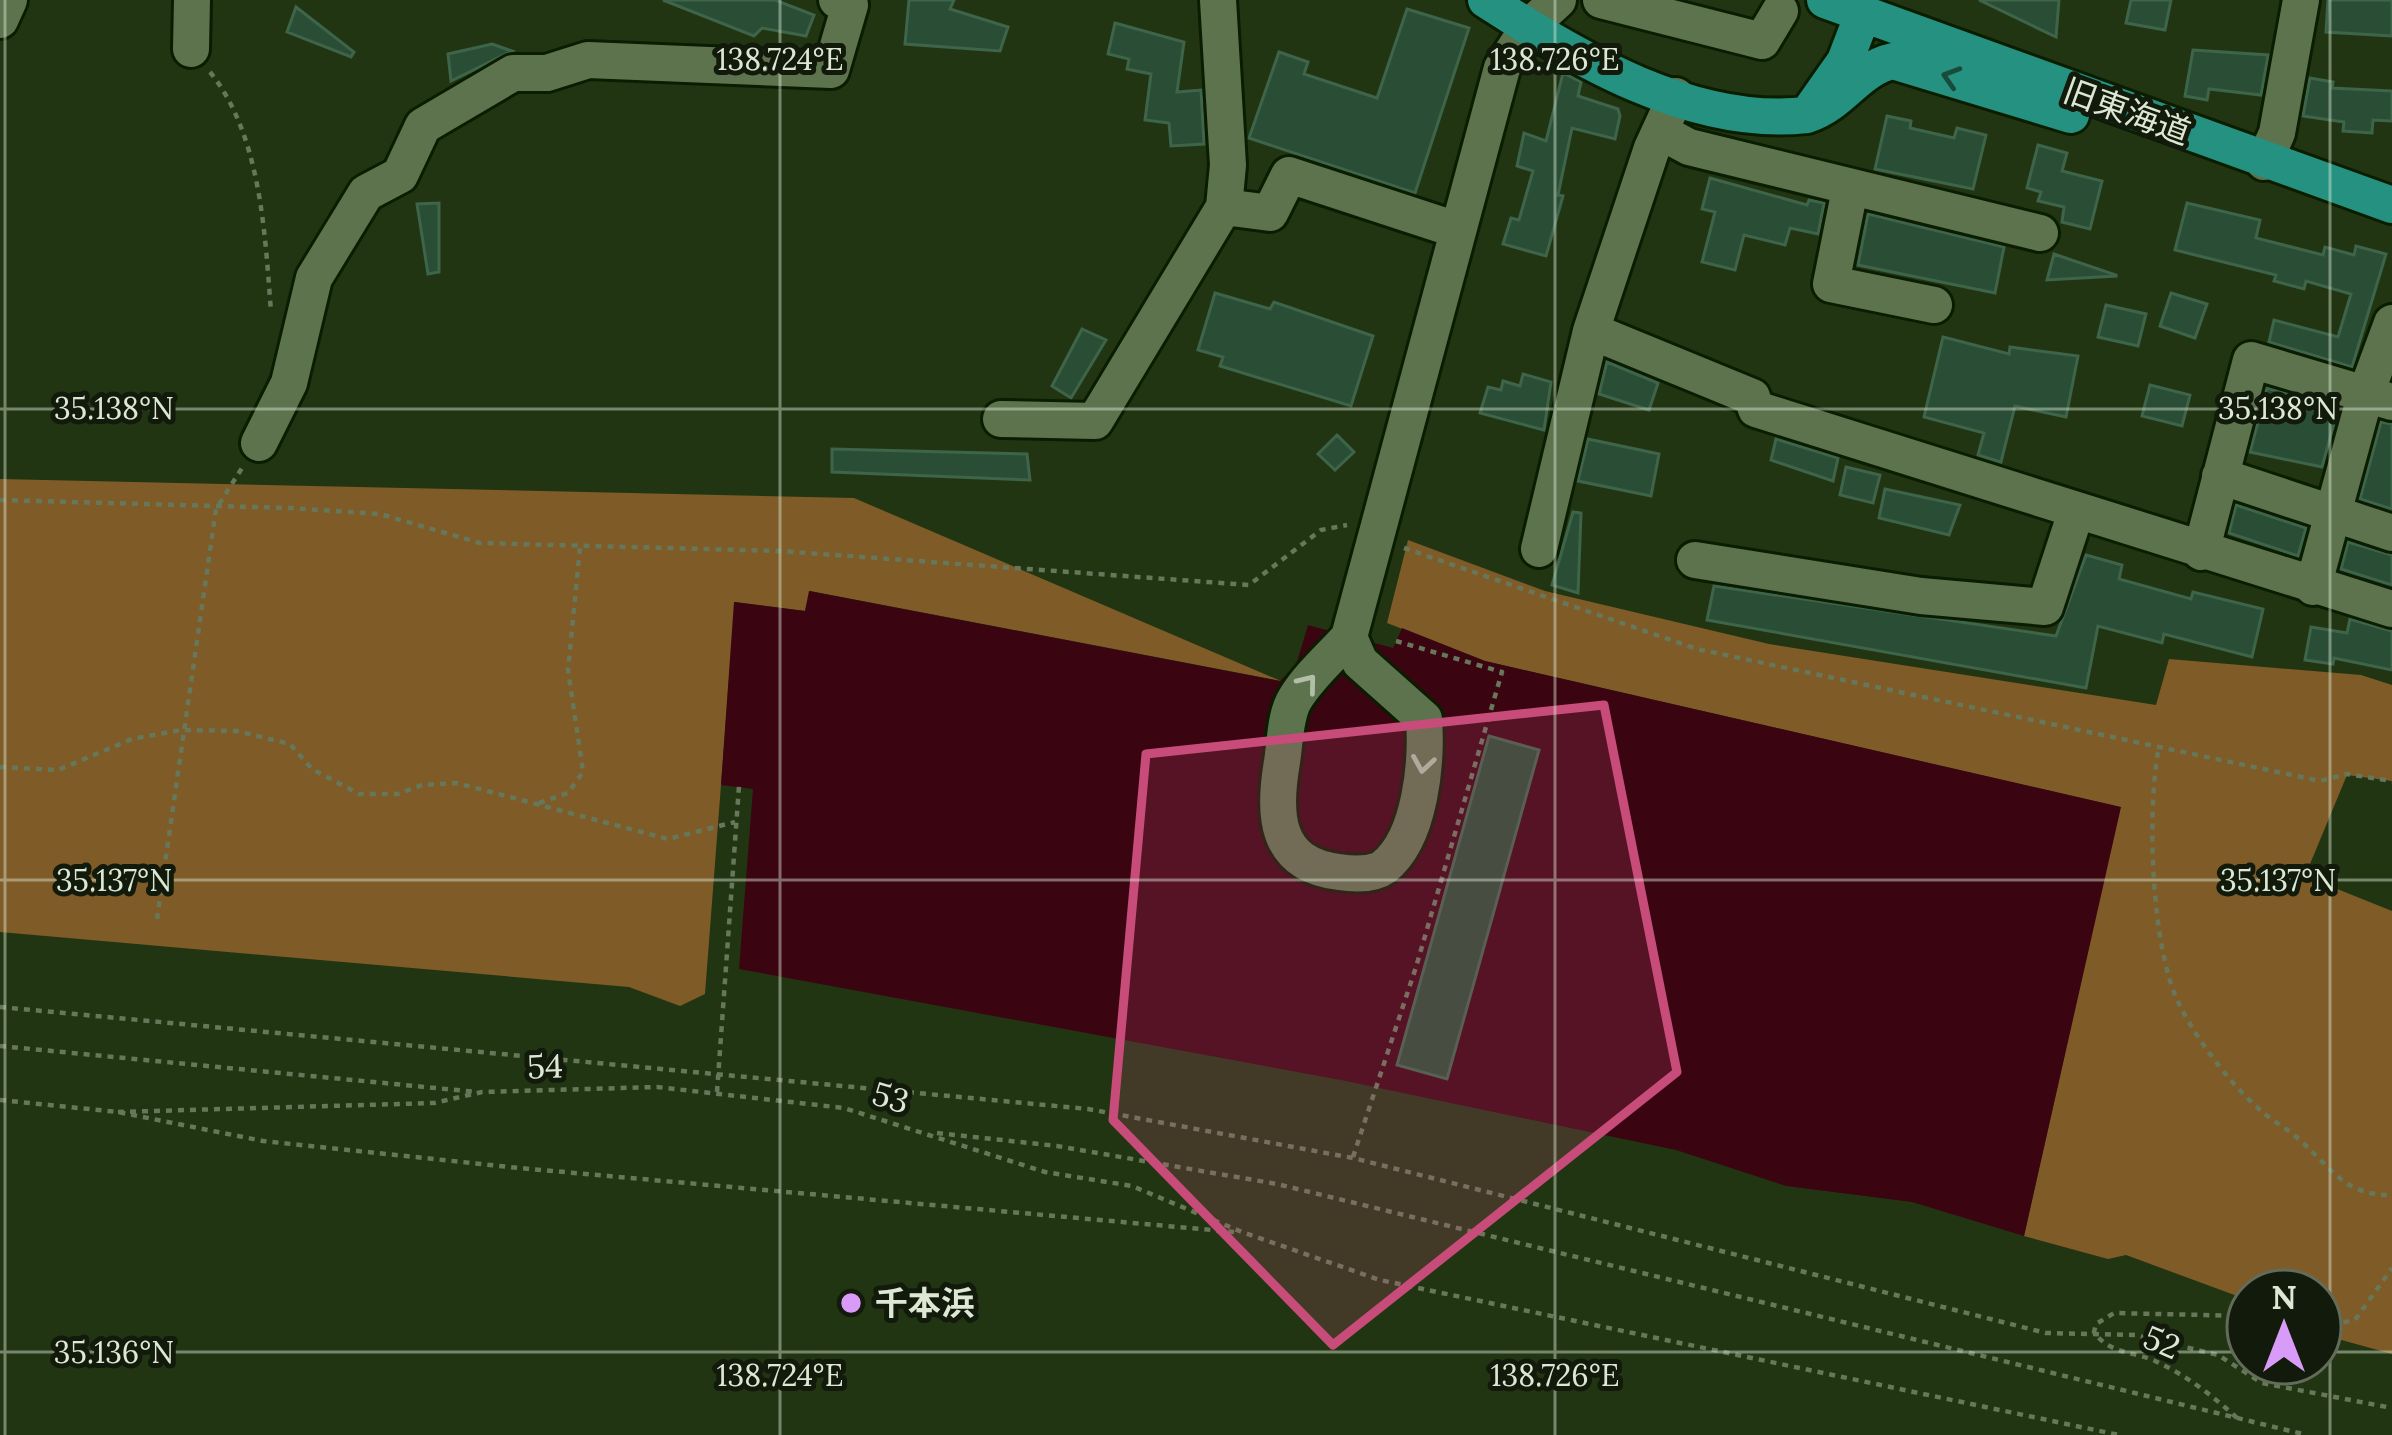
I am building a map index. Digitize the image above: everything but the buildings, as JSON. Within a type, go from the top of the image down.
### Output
[{"type":"main road","points":[[1486,0],[1613,73],[1676,96],[1772,119],[1830,108],[1875,65],[1894,61],[2235,166],[2264,161]]},
{"type":"main road","name":"旧東海道","points":[[1825,0],[2392,206]]},
{"type":"main road","points":[[1808,115],[1845,61],[1863,14]]},
{"type":"street","points":[[0,20],[9,0]]},
{"type":"street","points":[[191,49],[192,0]]},
{"type":"street","points":[[259,442],[289,383],[314,278],[366,193],[400,175],[423,126],[513,73],[547,73],[588,60],[831,70],[850,5],[837,0]]},
{"type":"street","points":[[1001,419],[1095,421],[1224,207],[1228,165],[1218,0]]},
{"type":"street","points":[[1349,637],[1360,662],[1424,719],[1426,746],[1408,830],[1384,867],[1366,873],[1341,873],[1303,862],[1287,848],[1275,807],[1292,704],[1349,637],[1502,68],[1528,28],[1558,0]]},
{"type":"street","points":[[1601,0],[1762,41],[1780,11]]},
{"type":"street","points":[[2264,161],[2277,133],[2301,0]]},
{"type":"street","points":[[1539,549],[1591,331],[1676,96]]},
{"type":"street","points":[[1661,132],[1689,147],[2040,233]]},
{"type":"street","points":[[1224,207],[1270,213],[1289,175],[1457,230]]},
{"type":"street","points":[[1850,189],[1832,284],[1934,305]]},
{"type":"street","points":[[2313,587],[2333,514],[2378,399],[2392,322]]},
{"type":"street","points":[[1591,331],[1752,397],[1756,409],[2392,609]]},
{"type":"street","points":[[2201,552],[2252,360],[2378,399]]},
{"type":"street","points":[[2221,476],[2392,532]]},
{"type":"street","points":[[1695,560],[1921,596],[2045,607],[2076,512]]},
{"type":"path","points":[[191,49],[232,99],[264,222],[272,317]]},
{"type":"path","points":[[157,919],[216,509],[259,442]]},
{"type":"path","points":[[0,500],[380,514],[480,543],[780,551],[1249,585],[1321,530],[1358,528]]},
{"type":"path","points":[[1396,543],[1513,590],[1696,649],[2320,781],[2347,774],[2392,781]]},
{"type":"path","points":[[536,804],[568,793],[583,772],[568,670],[580,548]]},
{"type":"path","points":[[0,767],[58,770],[119,742],[181,730],[237,731],[290,744],[312,769],[359,794],[398,794],[422,784],[457,783],[668,839],[735,822]]},
{"type":"path","points":[[2159,750],[2153,782],[2156,876],[2165,953],[2178,1003],[2261,1112],[2301,1141],[2334,1178],[2357,1192],[2392,1195]]},
{"type":"path","points":[[718,1092],[739,786]]},
{"type":"path","points":[[0,1006],[1088,1109],[1352,1158],[2046,1333],[2135,1335],[2218,1355],[2262,1383],[2392,1408]]},
{"type":"path","points":[[0,1046],[482,1092]]},
{"type":"path","name":"54","points":[[118,1112],[434,1103],[482,1092],[657,1087],[718,1092]]},
{"type":"path","points":[[1352,1158],[1372,1087]]},
{"type":"path","name":"53","points":[[718,1092],[844,1108],[1045,1172],[1132,1186],[1242,1232]]},
{"type":"path","points":[[0,1100],[118,1112],[262,1141],[1242,1232],[1380,1280],[2119,1435]]},
{"type":"path","points":[[926,1132],[1057,1146],[1276,1184],[2241,1422]]},
{"type":"path","points":[[2344,1322],[2355,1320],[2392,1268]]},
{"type":"path","name":"52","points":[[2224,1315],[2114,1313],[2096,1324],[2094,1332],[2108,1346],[2154,1360],[2210,1394],[2241,1422],[2307,1435]]},
{"type":"highlighted area","points":[[1604,705],[1677,1072],[1333,1345],[1113,1120],[1146,754]]},
{"type":"shaded area","points":[[0,479],[854,498],[1281,681],[810,591],[805,611],[735,602],[705,994],[680,1006],[629,987],[0,932]]},
{"type":"shaded area","points":[[1408,540],[1545,591],[1769,644],[2156,705],[2169,659],[2361,675],[2392,685],[2392,781],[2347,775],[2305,876],[2392,911],[2392,1354],[2344,1341],[2344,1267],[2224,1267],[2224,1291],[2126,1255],[2108,1259],[2024,1236],[2120,807],[1485,661],[1387,623]]},
{"type":"shaded area","points":[[809,591],[1280,681],[1296,665],[1308,625],[1393,648],[1402,628],[1485,661],[2121,807],[2024,1236],[1912,1202],[1786,1186],[1676,1150],[1341,1080],[739,969],[753,789],[721,785],[734,602],[805,611]]},
{"type":"place","name":"千本浜","points":[[851,1303]]}]
